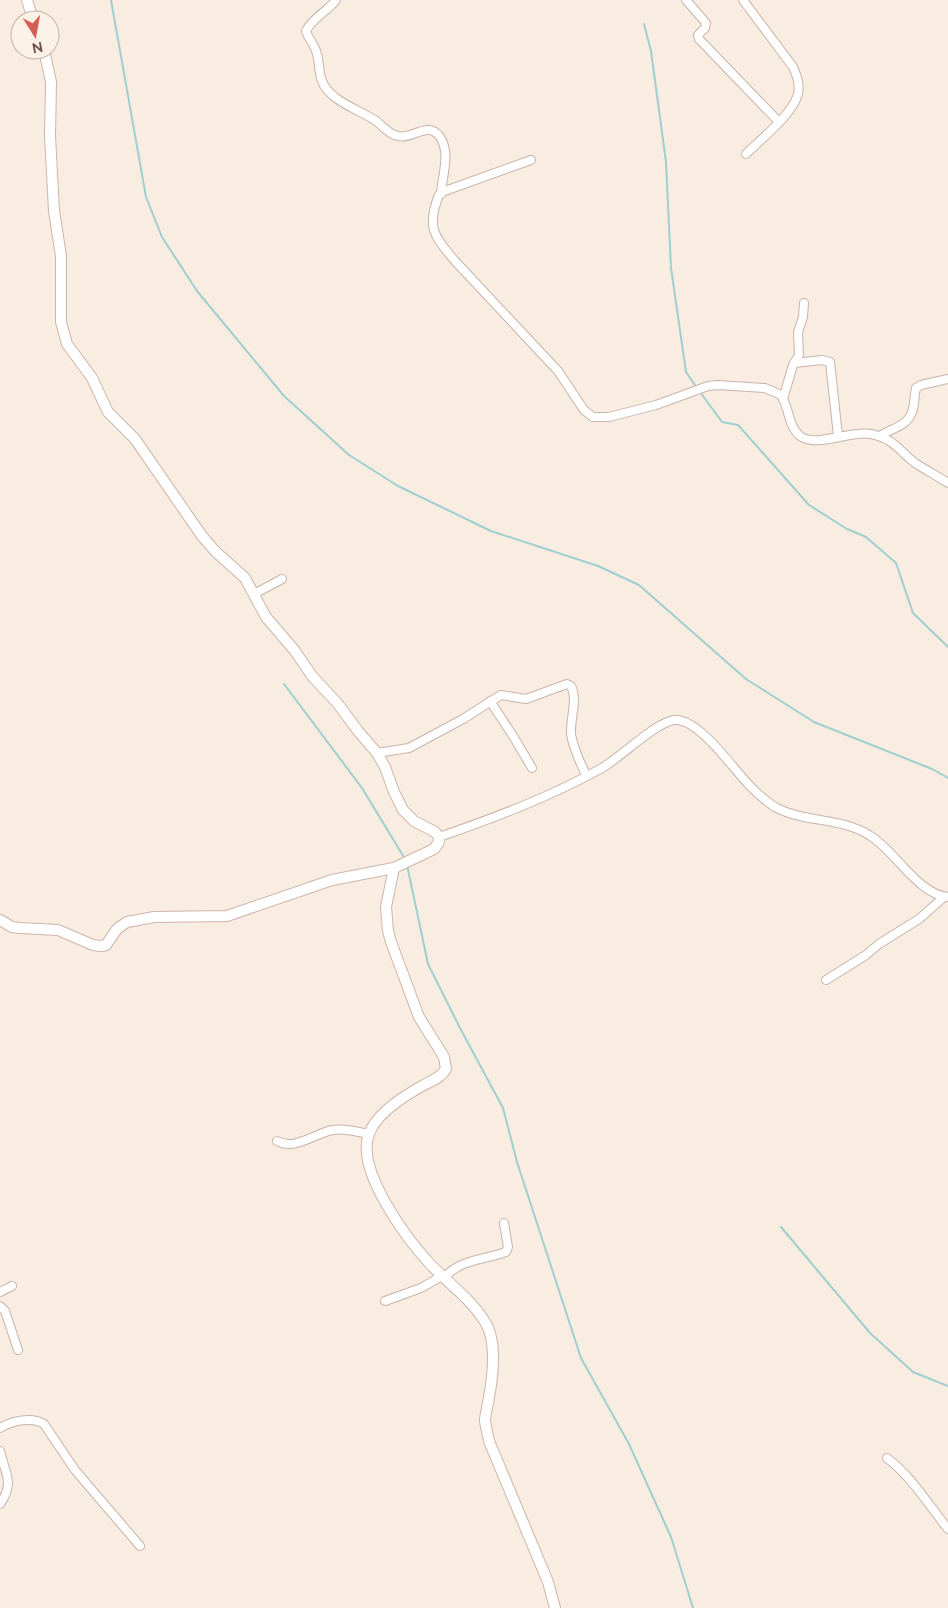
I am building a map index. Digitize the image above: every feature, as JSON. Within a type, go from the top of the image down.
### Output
[{"type":"street","points":[[336,0],[325,13],[308,25],[306,31],[316,51],[322,82],[329,92],[372,118],[395,136],[402,137],[422,130],[432,131],[437,134],[443,143],[445,154],[441,194],[431,223],[438,240],[474,283],[554,367],[568,384],[584,410],[589,414],[597,418],[609,417],[656,405],[708,386],[764,388],[777,392],[784,399],[793,425],[802,437],[812,440],[861,433],[880,436],[898,446],[913,461],[948,483]]},
{"type":"street","points":[[686,0],[706,23],[705,28],[698,35],[699,39],[778,122]]},
{"type":"street","points":[[743,0],[793,67],[798,78],[798,96],[794,104],[746,154]]},
{"type":"street","points":[[0,920],[12,927],[58,930],[93,945],[101,946],[110,942],[122,925],[135,920],[154,917],[227,916],[332,880],[402,864],[434,849],[438,845],[438,837],[433,831],[414,821],[403,810],[378,753],[358,732],[338,704],[266,617],[250,585],[240,572],[216,552],[202,536],[135,439],[108,412],[92,378],[71,351],[65,339],[60,322],[61,256],[53,195],[50,136],[51,82],[46,60]]},
{"type":"street","points":[[441,194],[531,160]]},
{"type":"street","points":[[784,399],[794,364],[799,355],[798,332],[803,318],[804,302]]},
{"type":"street","points":[[794,364],[822,360],[830,362],[838,436]]},
{"type":"street","points":[[880,436],[905,422],[910,416],[913,411],[916,388],[921,385],[948,379]]},
{"type":"street","points":[[254,594],[282,579]]},
{"type":"street","points":[[378,753],[409,748],[463,719],[501,695],[532,698],[558,686],[568,684],[573,692],[572,741],[586,775]]},
{"type":"street","points":[[490,701],[532,768]]},
{"type":"street","points":[[438,837],[476,825],[525,805],[611,762],[669,722],[683,721],[700,731],[713,743],[742,778],[768,802],[789,812],[853,826],[862,830],[879,842],[918,882],[932,892],[946,897]]},
{"type":"street","points":[[402,864],[386,907],[388,931],[419,1017],[444,1057],[446,1069],[440,1077],[396,1103],[376,1123],[369,1134],[368,1155],[370,1172],[375,1184],[414,1244],[443,1277],[477,1310],[489,1328],[493,1358],[485,1423],[489,1441],[548,1582],[555,1608]]},
{"type":"street","points":[[826,980],[919,919],[946,897]]},
{"type":"street","points":[[277,1141],[291,1144],[336,1130],[369,1134]]},
{"type":"street","points":[[385,1301],[421,1288],[466,1262],[506,1252],[508,1247],[504,1223]]},
{"type":"street","points":[[0,1292],[12,1286]]},
{"type":"street","points":[[0,1306],[5,1311],[18,1350]]},
{"type":"street","points":[[0,1428],[12,1423],[30,1420],[38,1420],[44,1424],[75,1470],[140,1546]]},
{"type":"street","points":[[0,1451],[9,1482],[8,1490],[0,1504]]},
{"type":"street","points":[[887,1458],[909,1478],[948,1528]]},
{"type":"waterway","points":[[111,0],[146,197],[162,237],[197,291],[284,396],[349,455],[398,486],[491,531],[598,566],[639,585],[746,679],[814,722],[932,769],[948,778]]},
{"type":"waterway","points":[[644,24],[651,51],[666,162],[671,268],[686,372],[697,388]]},
{"type":"waterway","points":[[700,392],[722,422],[738,425],[809,505],[847,529],[866,537],[896,563],[913,613],[948,647]]},
{"type":"waterway","points":[[284,684],[362,788],[405,859]]},
{"type":"waterway","points":[[407,865],[428,964],[503,1108],[517,1162],[581,1358],[629,1444],[671,1537],[693,1608]]},
{"type":"waterway","points":[[781,1227],[870,1333],[913,1372],[948,1386]]}]
